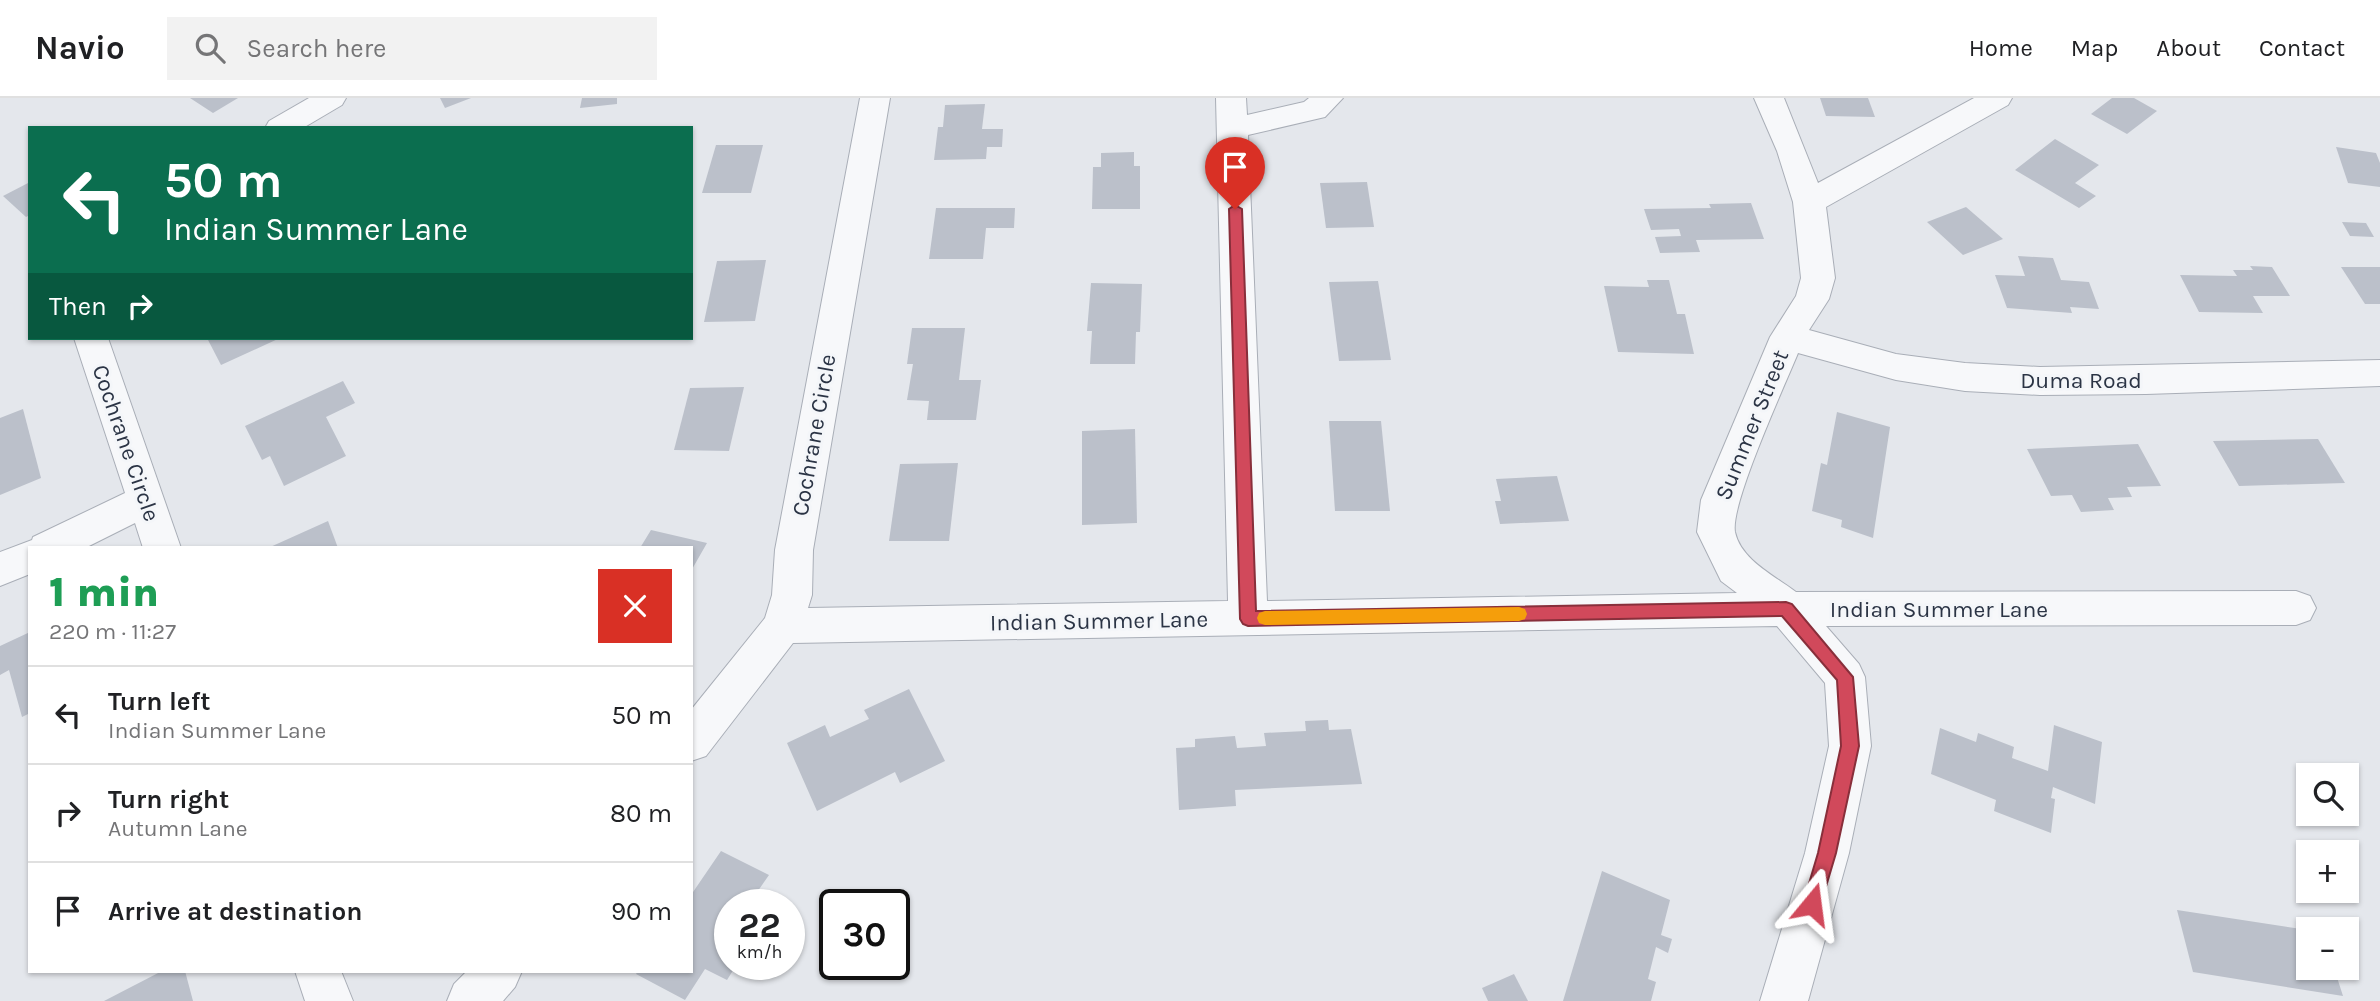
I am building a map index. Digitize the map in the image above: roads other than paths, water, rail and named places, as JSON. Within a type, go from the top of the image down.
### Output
[{"type":"street","points":[[282,126],[331,98]]},
{"type":"street","name":"Cochrane Circle","points":[[693,739],[783,626],[792,595],[794,550],[812,442],[875,98]]},
{"type":"street","points":[[1248,619],[1232,113],[1314,110],[1328,98]]},
{"type":"street","name":"Summer Street","points":[[1769,98],[1792,151],[1809,202],[1818,278],[1812,299],[1787,337],[1720,500],[1716,532],[1735,569],[1786,609],[1845,677],[1850,746],[1827,853],[1784,1001]]},
{"type":"street","points":[[1809,202],[1997,98]]},
{"type":"street","name":"Duma Road","points":[[1787,337],[1896,367],[1965,377],[2039,381],[2146,380],[2380,373]]},
{"type":"street","name":"Cochrane Circle","points":[[92,340],[161,546]]},
{"type":"street","points":[[51,546],[145,501]]},
{"type":"street","points":[[0,570],[28,557]]},
{"type":"street","name":"Indian Summer Lane","points":[[783,626],[1786,609],[2296,608]]},
{"type":"street","points":[[319,973],[329,1001]]},
{"type":"street","points":[[471,1001],[497,973]]}]
